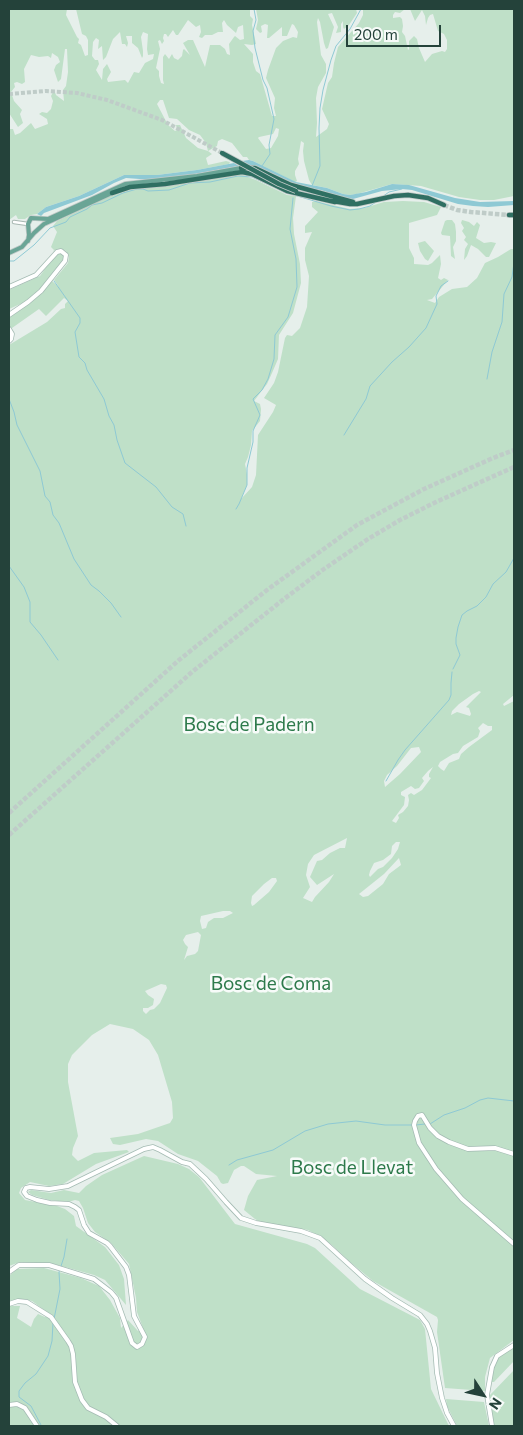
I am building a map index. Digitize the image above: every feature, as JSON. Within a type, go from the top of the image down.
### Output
[{"type":"highway","points":[[222,153],[279,184],[335,202]]},
{"type":"highway","points":[[241,168],[255,168],[286,184],[335,198],[352,202],[372,202]]},
{"type":"highway","points":[[112,192],[130,187],[165,184],[242,172],[252,174],[287,191],[335,202],[350,204],[372,202],[394,196],[408,195],[425,198],[444,205]]},
{"type":"main road","points":[[9,252],[22,247],[38,229],[54,218],[112,192],[125,184],[197,176],[241,168]]},
{"type":"main road","points":[[28,241],[28,225],[31,218],[54,218]]},
{"type":"main road","points":[[37,218],[40,221],[38,229]]},
{"type":"main road","points":[[28,225],[32,231],[38,229]]},
{"type":"main road","points":[[9,288],[36,275],[57,252],[61,251],[66,255],[66,261],[40,291],[9,315]]},
{"type":"main road","points":[[9,330],[12,334],[9,341]]},
{"type":"main road","points":[[514,1154],[496,1148],[468,1149],[438,1136],[430,1128],[422,1115],[418,1116],[415,1121],[414,1126],[419,1143],[436,1169],[462,1199],[514,1244]]},
{"type":"main road","points":[[9,1272],[15,1267],[22,1265],[49,1265],[90,1277],[111,1292],[118,1302],[132,1343],[136,1347],[142,1344],[144,1337],[134,1316],[129,1275],[126,1267],[110,1246],[89,1233],[79,1210],[75,1207],[69,1204],[37,1200],[27,1196],[24,1191],[30,1187],[49,1189],[68,1186],[144,1149],[153,1147],[190,1164],[206,1178],[241,1218],[256,1223],[301,1231],[320,1238],[365,1279],[424,1318],[435,1348],[437,1373],[444,1405],[454,1426]]},
{"type":"main road","points":[[9,1304],[18,1301],[28,1302],[54,1320],[72,1350],[75,1382],[82,1400],[88,1408],[106,1417],[117,1426]]},
{"type":"main road","points":[[492,1426],[487,1395],[492,1366],[497,1356],[514,1345]]},
{"type":"main road","points":[[9,1405],[14,1404],[22,1407],[28,1412],[36,1426]]},
{"type":"street","points":[[14,222],[28,225]]},
{"type":"green space","points":[[9,9],[67,9],[66,15],[79,39],[78,43],[81,45],[85,56],[88,55],[88,40],[82,34],[76,9],[250,9],[256,44],[244,44],[253,54],[253,62],[256,71],[260,74],[272,116],[276,116],[274,108],[275,98],[266,78],[268,70],[276,48],[283,41],[293,37],[297,38],[298,32],[292,24],[287,36],[282,36],[282,27],[267,38],[268,25],[261,26],[262,32],[260,33],[256,29],[258,20],[256,9],[356,9],[357,13],[349,25],[344,29],[343,21],[341,32],[336,33],[338,27],[332,13],[328,14],[334,27],[328,48],[326,49],[318,18],[321,55],[326,64],[326,73],[318,87],[316,98],[316,137],[327,129],[329,124],[322,109],[328,83],[332,77],[338,47],[359,23],[363,15],[363,9],[405,9],[400,13],[395,12],[393,18],[400,17],[402,19],[402,32],[405,36],[408,50],[409,41],[414,36],[417,39],[425,62],[432,54],[445,52],[447,40],[444,34],[438,31],[433,14],[428,18],[426,25],[422,10],[415,21],[410,9],[514,9],[514,196],[494,200],[480,200],[459,197],[421,186],[392,184],[357,194],[343,194],[312,185],[304,161],[304,143],[301,141],[299,164],[295,171],[297,181],[295,182],[249,160],[247,157],[243,157],[232,143],[222,139],[218,141],[217,146],[208,151],[212,154],[206,158],[208,165],[226,161],[230,162],[229,164],[157,175],[124,175],[79,196],[46,207],[37,214],[25,219],[18,219],[16,215],[9,220],[9,129],[13,129],[15,135],[31,123],[35,129],[48,124],[47,119],[39,114],[42,112],[47,113],[51,109],[53,101],[51,96],[54,90],[56,95],[64,101],[63,90],[66,86],[68,72],[67,49],[65,49],[61,79],[58,82],[54,70],[60,62],[58,57],[52,53],[51,58],[48,56],[39,57],[31,55],[24,69],[25,82],[22,84],[14,83],[15,87],[11,92],[14,101],[22,110],[20,114],[23,123],[18,127],[9,113]],"holes":[[[188,20],[196,27],[200,25],[201,32],[199,37],[202,38],[205,35],[223,32],[222,23],[224,20],[236,33],[238,27],[243,25],[244,39],[240,40],[234,37],[229,44],[230,55],[220,45],[210,45],[205,67],[193,40],[188,40],[183,43],[190,55],[184,49],[182,56],[178,60],[172,54],[169,59],[165,54],[163,57],[164,84],[161,83],[159,71],[156,68],[160,49],[158,41],[160,40],[162,44],[164,34],[168,37],[173,30],[178,35]],[[120,32],[122,44],[125,44],[127,47],[126,36],[132,36],[132,43],[138,48],[142,58],[141,37],[143,32],[148,34],[148,55],[154,54],[153,59],[145,63],[139,73],[134,72],[128,83],[125,80],[108,82],[107,79],[111,72],[107,64],[103,69],[102,80],[96,70],[99,64],[98,60],[95,60],[92,56],[93,42],[96,38],[99,40],[98,49],[102,46],[103,60],[113,39]],[[160,100],[163,100],[169,118],[177,119],[189,130],[200,135],[206,143],[208,151],[198,148],[186,138],[180,125],[176,125],[177,130],[175,131],[168,125],[157,104]],[[276,128],[279,129],[278,136],[271,148],[266,149],[258,138],[273,134]]]},
{"type":"green space","points":[[240,174],[287,195],[296,196],[293,218],[301,283],[293,313],[279,335],[278,359],[267,384],[254,401],[260,404],[260,421],[252,431],[251,445],[245,464],[247,485],[241,499],[252,487],[256,475],[258,435],[276,405],[264,398],[274,383],[278,372],[285,338],[287,335],[292,336],[300,328],[307,307],[309,276],[305,260],[305,248],[312,232],[305,233],[305,226],[318,212],[312,207],[312,202],[315,201],[350,209],[364,208],[384,202],[403,201],[424,202],[441,207],[437,215],[409,223],[409,248],[414,258],[414,264],[428,265],[440,255],[441,264],[438,278],[448,280],[432,299],[427,300],[435,303],[439,297],[452,289],[467,287],[477,278],[485,263],[514,249],[514,695],[503,704],[504,706],[514,701],[514,1340],[490,1358],[485,1377],[485,1391],[445,1388],[437,1332],[437,1317],[373,1281],[319,1236],[308,1230],[260,1222],[244,1210],[248,1196],[257,1180],[277,1176],[256,1174],[241,1166],[234,1170],[228,1183],[223,1184],[217,1176],[198,1161],[178,1154],[158,1141],[146,1139],[120,1145],[113,1144],[110,1138],[138,1134],[170,1123],[173,1118],[172,1102],[158,1055],[149,1040],[133,1029],[110,1024],[92,1035],[72,1055],[68,1064],[68,1082],[78,1136],[72,1155],[78,1161],[94,1153],[127,1150],[129,1152],[96,1164],[63,1184],[49,1186],[30,1182],[21,1188],[19,1193],[25,1200],[65,1209],[74,1216],[76,1226],[105,1247],[119,1265],[124,1279],[126,1305],[105,1280],[94,1275],[54,1264],[20,1262],[9,1266],[9,345],[47,322],[61,309],[65,308],[65,304],[68,301],[64,298],[46,316],[39,309],[12,328],[9,327],[9,318],[34,300],[52,281],[59,287],[54,280],[68,263],[69,257],[66,251],[61,249],[53,252],[54,250],[51,247],[57,232],[53,226],[57,221],[118,192],[131,188],[183,184]],"holes":[[[481,692],[466,707],[469,708],[470,716],[457,712],[451,715],[452,711],[473,694]],[[483,723],[492,726],[492,730],[461,754],[459,759],[449,763],[444,771],[438,766],[440,762],[458,753],[463,746],[478,737],[480,731],[478,728]],[[419,747],[421,752],[385,787],[384,781],[387,775],[411,748]],[[433,767],[429,774],[431,778],[422,790],[414,795],[411,793],[408,795],[408,806],[398,815],[399,818],[396,823],[392,821],[404,805],[405,797],[401,795],[401,792],[411,786],[415,789],[419,788],[424,781],[422,778]],[[347,838],[345,848],[340,848],[322,860],[317,861],[310,877],[317,885],[334,874],[312,902],[303,898],[310,887],[306,875],[308,864],[314,855]],[[396,842],[400,842],[392,858],[370,877],[370,871],[374,863],[383,860],[391,854],[392,846]],[[399,858],[401,865],[389,874],[383,884],[368,896],[363,897],[359,894],[384,874]],[[272,878],[276,878],[277,881],[269,892],[252,906],[252,896],[264,884]],[[223,911],[233,913],[223,918],[214,918],[208,922],[206,928],[202,929],[201,916]],[[198,932],[201,935],[198,951],[187,956],[184,960],[188,947],[183,940],[186,935]],[[161,984],[166,985],[167,988],[160,1003],[146,1014],[143,1008],[153,1005],[154,999],[145,991]]]},
{"type":"green space","points":[[447,220],[452,220],[455,224],[456,241],[453,247],[455,259],[451,256],[450,236],[442,235],[441,233]]},
{"type":"green space","points":[[462,220],[474,226],[477,222],[480,225],[476,238],[484,243],[496,243],[489,257],[486,257],[471,245],[464,260],[465,249],[468,244],[464,240],[466,237],[462,231],[464,228],[461,223]]},
{"type":"green space","points":[[425,241],[434,251],[428,261],[420,251],[418,243]]},
{"type":"green space","points":[[59,253],[64,256],[63,261],[38,291],[25,302],[9,309],[9,290],[40,276],[55,255]]},
{"type":"green space","points":[[144,1156],[178,1164],[189,1169],[199,1177],[235,1224],[307,1244],[315,1248],[360,1289],[420,1320],[425,1329],[431,1389],[449,1426],[9,1426],[9,1306],[20,1306],[17,1318],[31,1327],[38,1314],[45,1317],[51,1315],[32,1301],[23,1299],[9,1301],[9,1276],[17,1269],[44,1268],[81,1278],[99,1286],[110,1300],[120,1318],[121,1328],[128,1320],[138,1331],[143,1328],[137,1312],[129,1264],[111,1243],[95,1232],[88,1223],[79,1201],[49,1200],[28,1192],[31,1190],[51,1193],[64,1190],[79,1193],[102,1175]]},
{"type":"green space","points":[[514,1344],[514,1361],[494,1382],[491,1382],[493,1367],[499,1357]]},
{"type":"green space","points":[[514,1370],[514,1426],[494,1426],[489,1399],[490,1395]]},
{"type":"green space","points":[[446,1399],[484,1402],[489,1426],[457,1426],[447,1406]]},
{"type":"water","points":[[249,160],[296,182],[327,188],[343,194],[350,195],[366,192],[392,184],[409,185],[455,198],[480,202],[514,201],[514,205],[488,207],[458,204],[412,190],[402,189],[382,191],[353,199],[346,199],[321,190],[286,182],[242,161]]},
{"type":"water","points":[[234,163],[239,166],[184,176],[153,180],[126,178],[92,195],[44,213],[41,216],[37,214],[46,207],[79,196],[124,175],[157,175]]},
{"type":"waterway","points":[[254,9],[256,20],[253,31],[255,48],[274,119],[269,145],[270,154],[262,166]]},
{"type":"waterway","points":[[312,186],[320,166],[320,108],[331,60],[336,46],[350,29],[361,9]]},
{"type":"waterway","points":[[9,261],[14,261],[34,245],[50,228],[66,222],[70,217],[92,205],[137,189],[148,191],[169,190],[190,183],[210,182],[238,176],[252,177],[284,192],[350,210],[370,206],[376,202]]},
{"type":"waterway","points":[[382,197],[389,192],[402,189]]},
{"type":"waterway","points":[[236,509],[247,485],[247,468],[253,442],[253,431],[260,415],[253,399],[262,390],[268,379],[274,359],[275,335],[288,317],[297,287],[296,259],[290,229],[293,198]]},
{"type":"waterway","points":[[487,379],[492,352],[502,322],[504,294],[512,277],[514,263]]},
{"type":"waterway","points":[[54,281],[80,318],[80,323],[75,332],[79,357],[85,363],[104,399],[125,463],[156,487],[172,507],[183,514],[186,526]]},
{"type":"waterway","points":[[344,435],[366,399],[370,386],[426,328],[437,304],[436,296],[441,286],[448,281]]},
{"type":"waterway","points":[[9,399],[17,425],[40,471],[45,496],[50,502],[53,515],[59,523],[74,559],[91,585],[111,603],[121,617]]},
{"type":"waterway","points":[[453,669],[460,655],[456,638],[462,615],[477,606],[486,597],[493,584],[506,572],[514,558]]},
{"type":"waterway","points":[[9,566],[24,587],[30,602],[30,622],[58,660]]},
{"type":"waterway","points":[[386,781],[405,750],[449,700],[452,672]]},
{"type":"waterway","points":[[430,1124],[444,1115],[465,1108],[480,1100],[488,1098],[514,1101]]},
{"type":"waterway","points":[[229,1165],[237,1160],[273,1150],[305,1131],[328,1124],[356,1121],[385,1125],[412,1125]]},
{"type":"waterway","points":[[416,1125],[425,1124]]},
{"type":"waterway","points":[[54,1319],[60,1289],[59,1272],[67,1239]]},
{"type":"waterway","points":[[41,1426],[31,1406],[19,1397],[19,1391],[36,1374],[48,1356],[52,1341],[53,1323]]},
{"type":"tunnel","points":[[9,94],[46,91],[77,93],[107,100],[162,120],[222,153]]},
{"type":"tunnel","points":[[444,205],[457,210],[509,215]]},
{"type":"tunnel","points":[[9,813],[179,660],[267,590],[357,525],[424,489],[514,450]]},
{"type":"tunnel","points":[[9,835],[192,672],[324,569],[400,520],[514,467]]},
{"type":"park label","name":"Bosc de Padern","points":[[249,725]]},
{"type":"park label","name":"Bosc de Coma","points":[[271,984]]},
{"type":"park label","name":"Bosc de Llevat","points":[[352,1168]]}]
